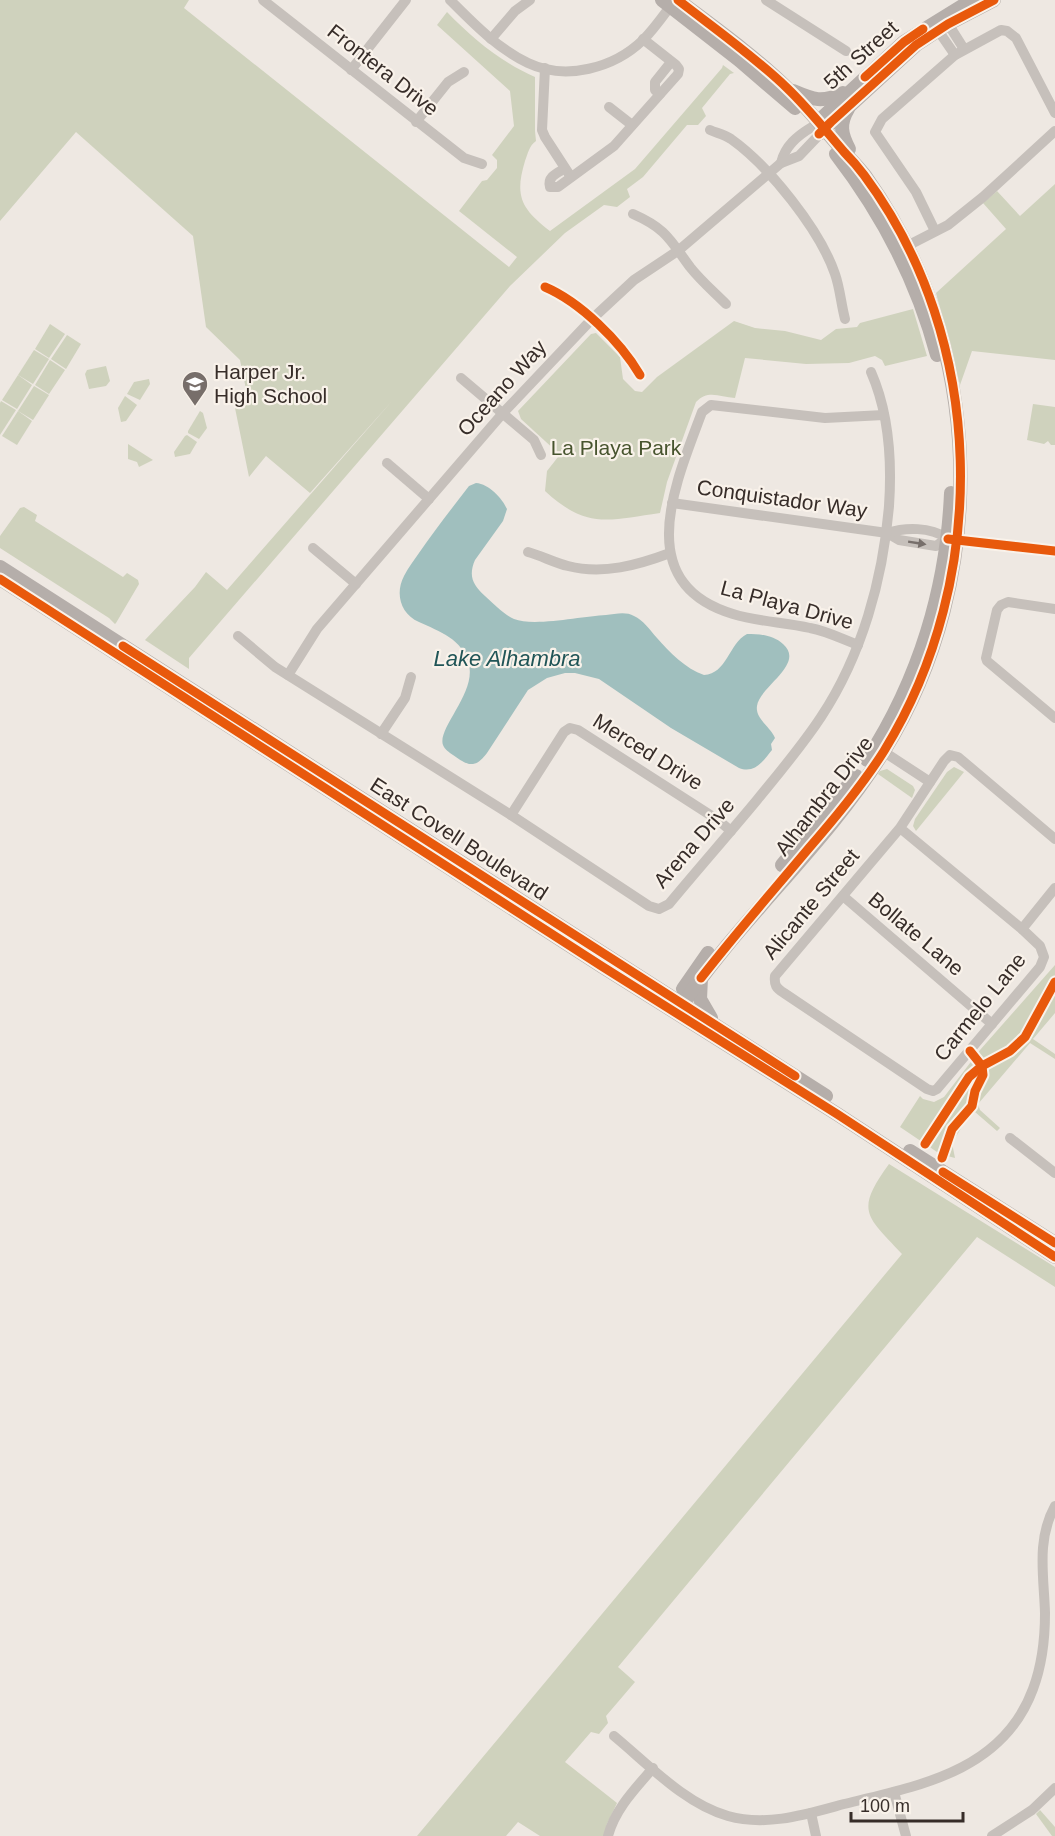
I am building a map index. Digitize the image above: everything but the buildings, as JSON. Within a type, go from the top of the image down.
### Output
[{"type":"main road","name":"5th Street","points":[[819,127],[853,103],[940,23],[972,0]]},
{"type":"main road","name":"5th Street","points":[[819,127],[853,88],[904,42],[940,23],[994,0]]},
{"type":"main road","name":"Alhambra Drive","points":[[671,2],[787,88],[819,127],[883,221],[914,284],[933,339],[950,437],[953,539]]},
{"type":"main road","name":"Alhambra Drive","points":[[671,2],[819,127],[856,164],[880,198],[907,246],[932,303],[952,380],[961,462],[948,593],[934,643],[913,697],[849,801],[697,975],[676,1006]]},
{"type":"main road","points":[[787,88],[820,100],[832,98],[853,88]]},
{"type":"main road","points":[[853,103],[844,116],[841,128],[842,136],[856,164]]},
{"type":"main road","name":"East Covell Boulevard","points":[[0,567],[651,984],[676,1006],[718,1026],[1055,1243]]},
{"type":"main road","name":"East Covell Boulevard","points":[[0,579],[676,1006],[1055,1257]]},
{"type":"main road","points":[[651,984],[670,983],[697,975],[699,999],[718,1026]]},
{"type":"street","name":"Frontera Drive","points":[[263,0],[464,158],[482,164]]},
{"type":"street","points":[[351,70],[406,0]]},
{"type":"street","points":[[450,0],[492,39],[530,64],[573,71],[599,66],[620,57],[643,39],[671,2]]},
{"type":"street","points":[[492,39],[515,11],[530,0]]},
{"type":"street","points":[[766,0],[846,51]]},
{"type":"street","points":[[940,23],[960,52]]},
{"type":"street","points":[[935,231],[916,192],[876,132],[882,119],[960,52],[1001,30],[1016,38],[1055,113]]},
{"type":"street","points":[[545,68],[542,130],[568,173],[614,146],[678,74],[679,69],[643,39]]},
{"type":"street","points":[[416,122],[448,82],[464,72]]},
{"type":"street","points":[[609,107],[632,125]]},
{"type":"street","name":"Oceano Way","points":[[288,675],[317,628],[503,413],[592,319],[634,280],[679,250],[769,174],[781,163],[786,148],[802,133],[819,127]]},
{"type":"street","points":[[710,130],[729,138],[754,158],[787,194],[826,253],[835,274],[844,319]]},
{"type":"street","points":[[907,246],[948,225],[983,197],[1055,131]]},
{"type":"street","points":[[633,214],[660,228],[702,280],[726,304]]},
{"type":"street","points":[[545,287],[567,298],[592,319],[630,357],[640,375]]},
{"type":"street","name":"Arena Drive","points":[[238,636],[275,667],[511,815],[650,906],[659,909],[669,904],[796,753],[822,716],[858,645],[880,572],[887,533],[891,478],[884,415],[880,394],[871,372]]},
{"type":"street","points":[[461,378],[534,440],[541,454]]},
{"type":"street","name":"La Playa Drive","points":[[858,645],[812,628],[736,615],[703,601],[678,573],[670,553],[668,524],[674,487],[702,412],[711,405],[825,418],[884,415]]},
{"type":"street","points":[[387,463],[429,499]]},
{"type":"street","name":"Conquistador Way","points":[[672,503],[887,533],[899,540],[936,546],[953,539]]},
{"type":"street","points":[[953,539],[1055,551]]},
{"type":"street","points":[[313,548],[356,584]]},
{"type":"street","points":[[528,552],[567,566],[604,570],[670,553]]},
{"type":"street","points":[[1055,609],[1008,602],[1001,604],[997,610],[986,658],[1055,718]]},
{"type":"street","points":[[381,734],[405,698],[411,677]]},
{"type":"street","name":"Merced Drive","points":[[511,815],[564,732],[570,728],[588,736],[718,820],[731,831]]},
{"type":"street","points":[[880,749],[930,782]]},
{"type":"street","name":"Alicante Street","points":[[933,1091],[777,988],[774,983],[776,976],[900,828],[950,755],[958,757],[1055,839]]},
{"type":"street","name":"Carmelo Lane","points":[[900,828],[1022,929],[1040,946],[1044,957],[1041,967],[938,1089],[933,1091]]},
{"type":"street","points":[[1022,929],[1055,888]]},
{"type":"street","name":"Bollate Lane","points":[[843,897],[992,1024]]},
{"type":"street","points":[[1010,1138],[1055,1173]]},
{"type":"street","points":[[614,1736],[691,1800],[730,1817],[743,1819],[773,1820],[811,1813],[925,1785],[955,1773],[991,1749],[1009,1731],[1032,1691],[1042,1660],[1050,1615],[1042,1545],[1046,1527],[1055,1506]]},
{"type":"street","points":[[1042,1660],[1055,1664]]},
{"type":"street","points":[[608,1836],[610,1826],[623,1803],[653,1768]]},
{"type":"street","points":[[992,1836],[1023,1816],[1055,1788]]},
{"type":"street","points":[[894,1792],[906,1836]]},
{"type":"street","points":[[811,1813],[816,1836]]},
{"type":"green space","points":[[0,0],[189,0],[184,8],[509,267],[517,257],[459,211],[482,181],[487,180],[497,168],[497,160],[492,155],[514,126],[510,91],[437,25],[447,12],[488,49],[535,77],[536,141],[530,147],[520,184],[527,209],[550,231],[635,169],[723,65],[734,73],[730,74],[702,108],[706,116],[698,125],[687,125],[643,177],[627,189],[630,197],[617,207],[604,205],[565,233],[510,286],[189,658],[189,669],[145,640],[195,587],[206,572],[227,590],[392,401],[310,493],[266,456],[249,477],[235,408],[249,404],[240,360],[206,327],[193,236],[76,132],[0,221]]},
{"type":"green space","points":[[1055,184],[1055,360],[972,351],[960,385],[936,293],[1006,229],[983,203],[997,191],[1020,216]]},
{"type":"green space","name":"La Playa Park","points":[[913,309],[927,356],[885,366],[882,360],[875,356],[849,363],[806,364],[745,358],[735,398],[710,395],[696,402],[667,482],[660,513],[612,519],[586,517],[574,512],[545,491],[547,471],[558,457],[557,452],[521,419],[518,411],[591,334],[596,333],[620,357],[623,379],[635,391],[642,392],[657,377],[734,321],[755,328],[785,331],[821,340],[836,329],[857,327],[860,323]]},
{"type":"green space","points":[[50,324],[65,334],[49,358],[35,349]]},
{"type":"green space","points":[[67,335],[81,344],[66,369],[51,359]]},
{"type":"green space","points":[[34,350],[49,359],[33,384],[18,375]]},
{"type":"green space","points":[[50,360],[65,370],[49,394],[35,385]]},
{"type":"green space","points":[[106,366],[110,381],[106,386],[89,389],[85,374],[87,370]]},
{"type":"green space","points":[[18,375],[32,385],[17,409],[2,400]]},
{"type":"green space","points":[[149,379],[150,384],[140,400],[127,394],[134,382]]},
{"type":"green space","points":[[34,386],[49,395],[33,420],[18,411]]},
{"type":"green space","points":[[125,396],[137,405],[126,421],[121,422],[118,408]]},
{"type":"green space","points":[[1,401],[16,410],[0,435],[0,403]]},
{"type":"green space","points":[[1033,404],[1055,407],[1055,445],[1051,445],[1048,441],[1044,444],[1027,440]]},
{"type":"green space","points":[[18,411],[32,421],[17,445],[2,436]]},
{"type":"green space","points":[[200,411],[203,413],[207,428],[199,439],[188,431]]},
{"type":"green space","points":[[187,435],[197,442],[190,454],[175,457],[174,452]]},
{"type":"green space","points":[[128,444],[153,460],[139,467],[137,462],[128,459]]},
{"type":"green space","points":[[24,507],[37,515],[35,521],[123,577],[127,573],[138,580],[139,584],[115,624],[0,548],[0,536],[20,508]]},
{"type":"green space","points":[[954,767],[964,772],[916,831],[913,826],[915,819],[947,772]]},
{"type":"green space","points":[[887,769],[913,786],[915,790],[912,798],[878,774]]},
{"type":"green space","points":[[1055,965],[1055,1013],[1033,1039],[1055,1054],[1055,1059],[1030,1043],[978,1104],[980,1110],[1000,1128],[997,1131],[975,1112],[968,1117],[952,1143],[955,1158],[940,1154],[900,1127],[920,1096],[934,1102],[944,1097],[980,1050]]},
{"type":"green space","points":[[889,1164],[1055,1267],[1055,1287],[977,1237],[618,1667],[635,1682],[606,1716],[608,1723],[599,1734],[591,1732],[565,1762],[617,1803],[604,1836],[540,1836],[518,1822],[506,1836],[417,1836],[902,1254],[880,1231],[869,1213],[871,1193]]},
{"type":"green space","points":[[1040,1810],[1055,1827],[1055,1836],[1052,1836],[1036,1814]]},
{"type":"water","name":"Lake Alhambra","points":[[476,483],[494,492],[507,509],[503,521],[475,560],[472,571],[473,580],[481,592],[510,617],[534,622],[620,613],[631,614],[643,623],[678,660],[704,675],[718,669],[736,644],[747,634],[766,636],[783,644],[789,652],[789,659],[765,691],[757,706],[760,719],[775,738],[771,744],[772,750],[762,762],[754,768],[739,768],[671,728],[599,679],[575,673],[547,678],[528,690],[487,753],[477,763],[467,763],[446,750],[443,738],[467,687],[470,676],[469,665],[466,656],[456,642],[407,614],[401,602],[400,589],[406,573],[425,544],[469,486]]},
{"type":"cycle path","points":[[678,0],[787,88],[864,175],[905,240],[934,310],[953,384],[960,460],[957,536],[943,611],[919,683],[884,751],[858,789],[701,978]]},
{"type":"cycle path","points":[[819,134],[916,45],[948,24],[994,0]]},
{"type":"cycle path","points":[[865,77],[904,42],[923,29]]},
{"type":"cycle path","points":[[545,287],[572,302],[598,324],[622,349],[640,375]]},
{"type":"cycle path","points":[[948,539],[1055,551]]},
{"type":"cycle path","points":[[0,579],[603,967],[837,1114],[1055,1257]]},
{"type":"cycle path","points":[[123,646],[795,1076]]},
{"type":"cycle path","points":[[925,1144],[969,1077],[982,1066],[1010,1051],[1025,1037],[1055,982]]},
{"type":"cycle path","points":[[942,1158],[952,1129],[972,1106],[975,1091],[983,1075],[982,1066],[970,1051]]},
{"type":"cycle path","points":[[943,1172],[1055,1243]]},
{"type":"place","name":"Harper Jr. High School","points":[[195,407]]}]
